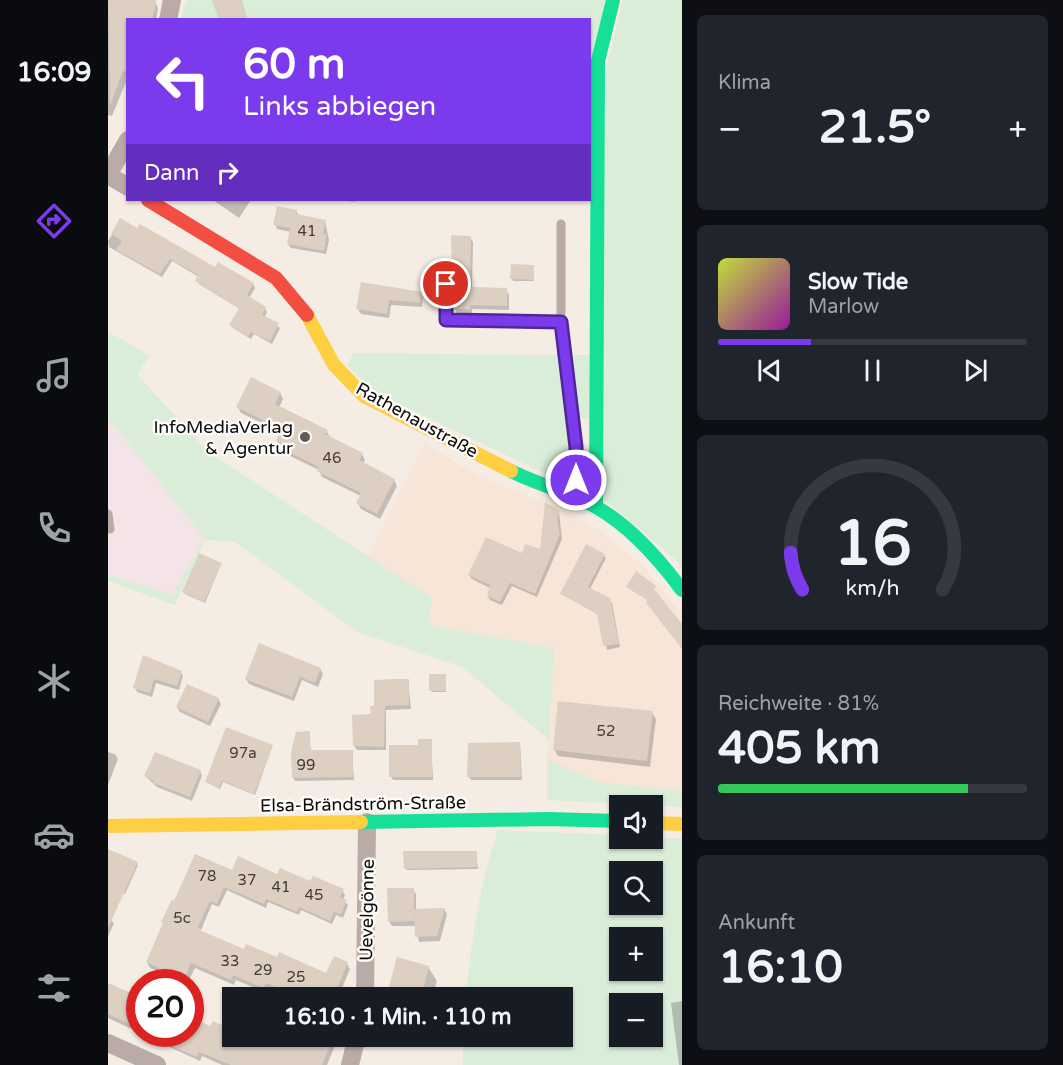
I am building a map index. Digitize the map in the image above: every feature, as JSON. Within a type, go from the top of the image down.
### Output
[{"type":"street","points":[[168,18],[172,0]]},
{"type":"street","points":[[596,507],[598,61],[613,0]]},
{"type":"street","points":[[126,144],[108,175],[126,186]]},
{"type":"street","name":"Rathenaustraße","points":[[150,201],[276,278],[305,312],[334,365],[364,396],[518,475],[596,507],[632,534],[665,567],[682,590]]},
{"type":"street","name":"Elsa-Brändström-Straße","points":[[108,826],[548,819],[609,821]]},
{"type":"street","name":"Uevelgönne","points":[[365,987],[368,822]]},
{"type":"street","points":[[663,823],[682,824]]},
{"type":"street","points":[[108,1043],[158,1065]]},
{"type":"street","points":[[350,1065],[354,1047]]},
{"type":"lane","points":[[561,224],[561,322],[576,447],[576,497]]},
{"type":"lane","points":[[446,267],[446,320],[561,322]]},
{"type":"lane","points":[[108,514],[110,529]]},
{"type":"shaded area","points":[[108,418],[174,490],[204,538],[172,595],[108,579]]},
{"type":"shaded area","points":[[424,443],[477,475],[561,509],[596,528],[642,565],[682,614],[682,791],[598,782],[547,759],[554,648],[427,625],[368,556]]},
{"type":"green space","points":[[187,0],[605,0],[591,82],[591,18],[181,18]]},
{"type":"green space","points":[[623,0],[682,0],[682,569],[676,560],[601,497],[600,94]]},
{"type":"green space","points":[[108,332],[150,356],[137,374],[207,451],[432,598],[428,625],[554,648],[549,740],[462,667],[357,632],[235,542],[205,540],[175,605],[108,581],[108,575],[172,595],[204,538],[108,418]]},
{"type":"green space","points":[[354,353],[559,355],[569,450],[554,478],[372,391],[347,365]]},
{"type":"green space","points":[[573,355],[590,355],[592,419],[576,418]]},
{"type":"green space","points":[[547,759],[598,782],[682,791],[682,807],[663,806],[663,795],[609,795],[609,803],[547,800]]},
{"type":"green space","points":[[498,830],[609,835],[609,849],[663,849],[663,838],[682,838],[682,1065],[463,1065],[463,1047],[573,1047],[573,987],[467,987],[477,913]]},
{"type":"building","points":[[108,0],[156,0],[152,18],[126,18],[126,72],[123,71],[110,106]]},
{"type":"building","points":[[212,0],[242,0],[247,18],[218,18]]},
{"type":"building","points":[[277,206],[297,210],[296,214],[326,220],[323,234],[327,234],[324,251],[287,244],[290,228],[273,225]]},
{"type":"building","points":[[120,218],[137,228],[140,224],[215,267],[218,262],[254,283],[247,295],[266,307],[262,315],[279,323],[270,341],[251,332],[248,337],[229,325],[239,308],[195,281],[198,275],[170,259],[160,274],[116,250],[122,241],[111,234]]},
{"type":"building","points":[[451,235],[471,236],[470,287],[507,288],[507,306],[470,305],[470,309],[453,309]]},
{"type":"building","points":[[511,264],[534,265],[534,280],[510,279]]},
{"type":"building","points":[[361,282],[422,292],[420,303],[389,300],[387,314],[356,309]]},
{"type":"building","points":[[251,377],[281,392],[275,404],[328,430],[325,434],[363,453],[359,460],[395,479],[377,514],[356,503],[361,493],[317,471],[319,467],[281,448],[283,444],[276,441],[281,429],[236,407]]},
{"type":"building","points":[[545,502],[560,511],[557,519],[560,534],[535,594],[510,583],[500,602],[487,596],[490,585],[468,575],[486,537],[522,553],[525,544],[540,549]]},
{"type":"building","points":[[586,544],[605,554],[588,587],[610,598],[619,644],[603,646],[597,613],[560,594]]},
{"type":"building","points":[[199,553],[222,563],[204,602],[182,592]]},
{"type":"building","points":[[636,571],[656,586],[654,589],[682,624],[682,649],[646,603],[647,600],[626,587]]},
{"type":"building","points":[[259,643],[321,668],[315,683],[300,677],[292,697],[245,679]]},
{"type":"building","points":[[143,655],[182,671],[177,686],[154,679],[150,693],[133,688]]},
{"type":"building","points":[[429,674],[446,674],[446,691],[429,691]]},
{"type":"building","points":[[409,679],[409,705],[377,706],[385,706],[384,747],[353,746],[352,715],[371,714],[370,706],[374,706],[374,680]]},
{"type":"building","points":[[187,684],[219,698],[208,722],[176,707]]},
{"type":"building","points":[[558,701],[653,711],[647,761],[553,750]]},
{"type":"building","points":[[226,727],[273,745],[254,794],[222,781],[219,788],[205,782]]},
{"type":"building","points":[[310,731],[310,750],[353,750],[353,777],[292,778],[291,752],[296,732]]},
{"type":"building","points":[[418,739],[432,739],[432,777],[389,777],[389,745],[418,745]]},
{"type":"building","points":[[520,742],[521,777],[467,777],[468,743]]},
{"type":"building","points":[[155,752],[201,770],[190,797],[153,783],[154,781],[144,776]]},
{"type":"building","points":[[108,849],[138,862],[108,928]]},
{"type":"building","points":[[403,851],[477,851],[477,867],[404,869]]},
{"type":"building","points":[[195,854],[232,870],[238,856],[277,874],[280,868],[310,881],[313,876],[344,889],[340,897],[347,900],[341,914],[334,912],[330,921],[299,907],[297,912],[266,899],[264,904],[224,887],[217,904],[210,901],[197,929],[244,949],[246,944],[277,957],[279,952],[326,973],[334,956],[348,962],[338,987],[275,987],[266,983],[264,987],[262,987],[233,975],[231,980],[191,963],[188,969],[161,969],[146,962],[163,923],[161,922],[172,899],[174,901]]},
{"type":"building","points":[[387,888],[414,888],[414,921],[388,922]]},
{"type":"building","points":[[445,908],[437,936],[415,937],[414,909]]},
{"type":"building","points":[[397,957],[429,966],[424,987],[389,987]]},
{"type":"building","points":[[108,983],[126,991],[126,1022],[108,1014]]},
{"type":"building","points":[[213,1021],[222,1025],[222,1047],[329,1047],[322,1065],[231,1065],[199,1052],[197,1057],[174,1047],[204,1047],[204,1023],[210,1026]]},
{"type":"traffic: fast","points":[[596,507],[598,61],[613,0]]},
{"type":"traffic: fast","points":[[511,471],[576,497],[609,515],[643,544],[682,590]]},
{"type":"traffic: fast","points":[[361,822],[548,819],[609,821]]},
{"type":"traffic: slow","points":[[307,315],[334,365],[364,396],[511,471]]},
{"type":"traffic: slow","points":[[108,826],[361,822]]},
{"type":"traffic: slow","points":[[663,823],[682,824]]},
{"type":"traffic: jam","points":[[150,201],[276,278],[307,315]]},
{"type":"place","name":"InfoMediaVerlag & Agentur","points":[[305,437]]},
{"type":"route","points":[[446,284],[446,320],[561,322],[576,447],[576,480]]}]
